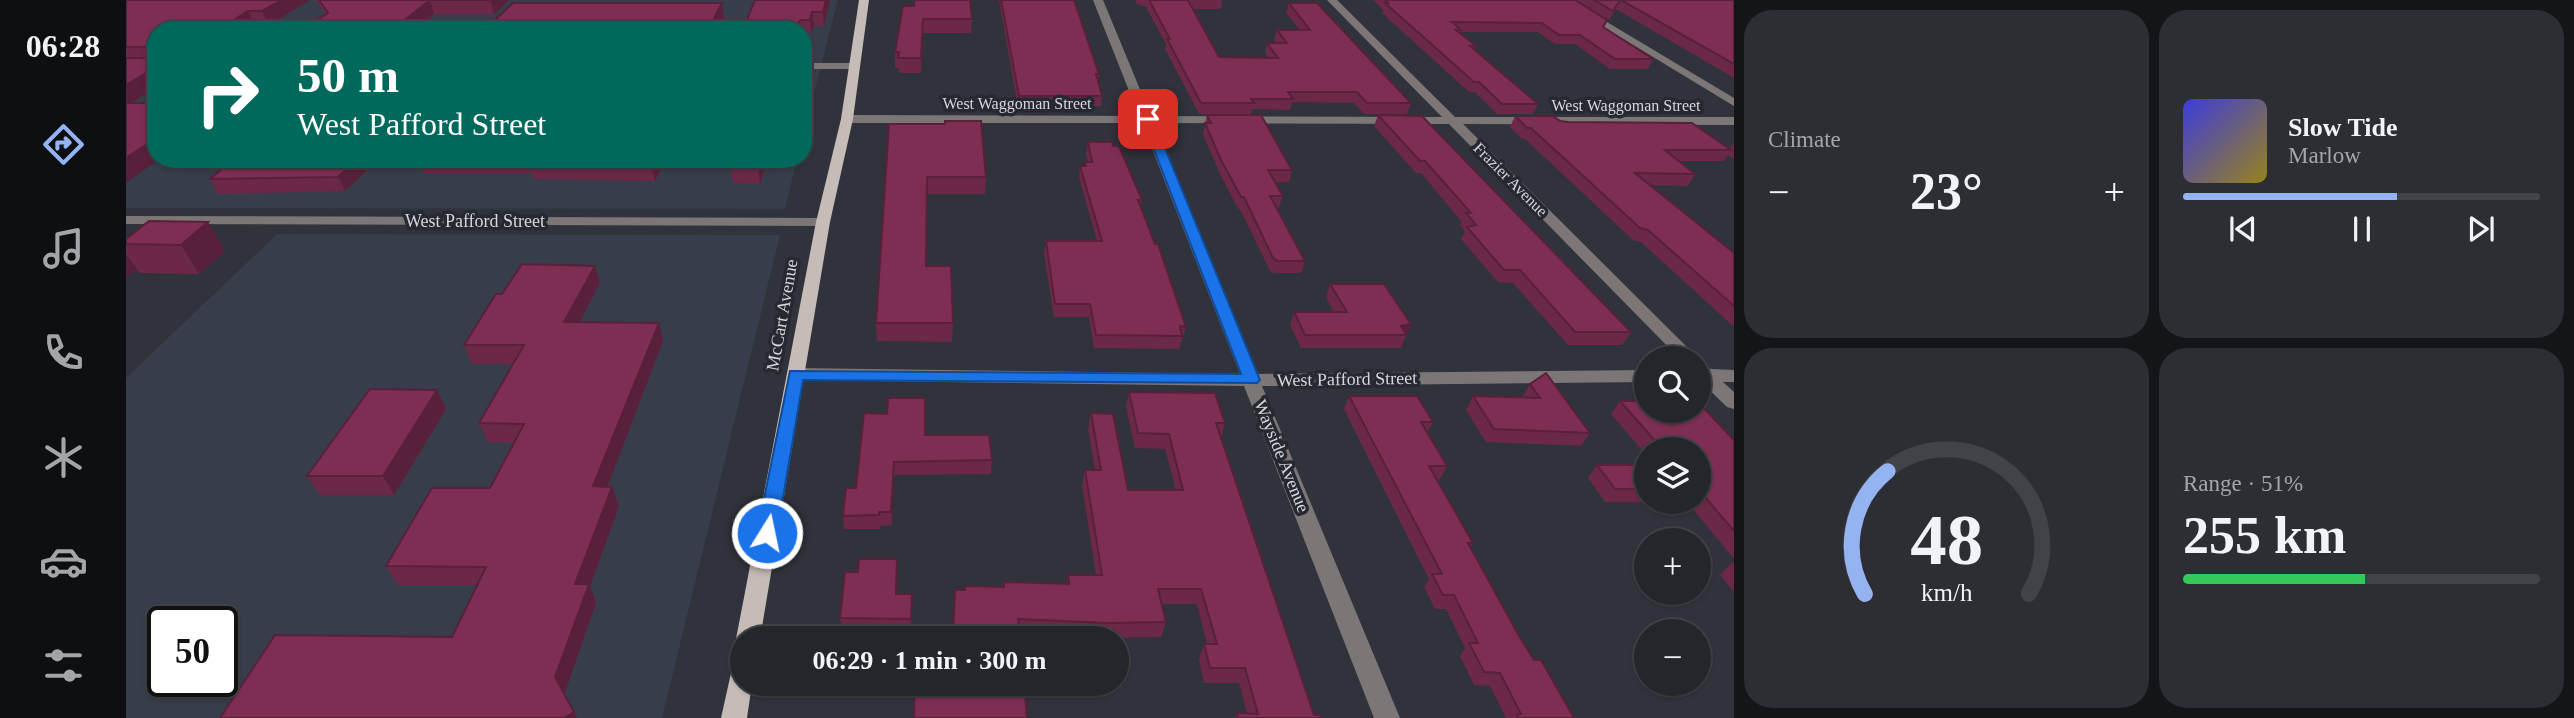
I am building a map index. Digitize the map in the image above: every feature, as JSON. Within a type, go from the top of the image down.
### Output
[{"type":"main road","name":"McCart Avenue","points":[[750,626],[823,222],[846,119],[864,0]]},
{"type":"main road","points":[[734,718],[738,696]]},
{"type":"street","name":"Wayside Avenue","points":[[1098,0],[1387,718]]},
{"type":"street","name":"Frazier Avenue","points":[[1332,0],[1677,346]]},
{"type":"street","points":[[1564,0],[1734,103]]},
{"type":"street","points":[[812,66],[855,66]]},
{"type":"street","name":"West Waggoman Street","points":[[846,119],[1734,121]]},
{"type":"street","name":"West Pafford Street","points":[[126,220],[823,222]]},
{"type":"street","name":"West Pafford Street","points":[[796,374],[1252,380],[1634,376]]},
{"type":"street","points":[[1711,374],[1734,376]]},
{"type":"street","points":[[1711,381],[1734,403]]},
{"type":"shaded area","points":[[126,0],[838,0],[812,101],[812,21],[147,21],[147,168],[795,168],[785,209],[126,208]]},
{"type":"shaded area","points":[[277,234],[780,235],[662,718],[126,718],[126,378]]},
{"type":"building","points":[[126,0],[282,0],[262,11],[248,11],[232,21],[147,21],[147,47],[126,47]]},
{"type":"building","points":[[319,0],[430,0],[403,21],[316,21],[328,13]]},
{"type":"building","points":[[755,0],[826,0],[823,12],[812,12],[810,20],[747,20]]},
{"type":"building","points":[[915,0],[970,0],[972,19],[923,19],[921,58],[898,58],[899,52],[895,52],[903,6],[914,6]]},
{"type":"building","points":[[1001,0],[1074,0],[1099,74],[1096,74],[1102,96],[1019,96]]},
{"type":"building","points":[[1149,0],[1188,0],[1219,57],[1278,58],[1267,43],[1287,43],[1277,30],[1310,30],[1289,3],[1317,3],[1411,103],[1367,103],[1357,92],[1288,92],[1293,99],[1251,99],[1254,103],[1201,103]]},
{"type":"building","points":[[1385,0],[1575,0],[1607,20],[1603,27],[1653,59],[1615,59],[1580,35],[1559,35],[1542,23],[1452,22],[1461,30],[1456,30],[1476,46],[1470,46],[1538,104],[1502,104],[1385,3],[1388,3]]},
{"type":"building","points":[[1594,0],[1620,0],[1613,11]]},
{"type":"building","points":[[1621,0],[1734,0],[1734,64]]},
{"type":"building","points":[[513,3],[722,3],[713,21],[494,21]]},
{"type":"building","points":[[126,58],[147,58],[147,72],[126,85]]},
{"type":"building","points":[[126,103],[147,103],[147,144],[126,158]]},
{"type":"building","points":[[1207,115],[1261,115],[1292,170],[1268,170],[1283,196],[1270,196],[1305,261],[1278,261],[1273,258],[1244,197],[1241,197],[1221,160],[1205,123],[1211,123]]},
{"type":"building","points":[[1378,115],[1422,116],[1631,332],[1575,332],[1520,270],[1504,270],[1467,227],[1476,225],[1466,213],[1471,213],[1425,161],[1420,161]]},
{"type":"building","points":[[1515,116],[1553,116],[1568,122],[1692,123],[1731,150],[1665,150],[1695,174],[1635,173],[1734,253],[1734,306],[1648,230],[1640,228]]},
{"type":"building","points":[[945,121],[981,121],[986,177],[927,177],[926,266],[951,266],[953,323],[876,323],[889,124],[945,124]]},
{"type":"building","points":[[1088,142],[1112,142],[1113,146],[1119,146],[1142,200],[1138,200],[1155,244],[1158,244],[1186,327],[1180,326],[1182,336],[1096,335],[1090,304],[1055,304],[1046,241],[1102,241],[1080,166],[1086,166],[1085,162],[1092,162]]},
{"type":"building","points":[[223,168],[348,168],[338,177],[210,179]]},
{"type":"building","points":[[149,221],[208,222],[181,245],[126,244],[126,239]]},
{"type":"building","points":[[522,264],[595,266],[564,322],[659,323],[593,486],[612,487],[575,584],[589,584],[555,677],[574,712],[564,718],[220,718],[234,697],[238,697],[238,691],[275,635],[452,637],[486,567],[386,566],[432,488],[490,488],[524,424],[479,423],[524,345],[464,345],[496,294],[502,294]]},
{"type":"building","points":[[1330,284],[1384,284],[1411,324],[1401,326],[1407,335],[1305,335],[1294,312],[1347,312]]},
{"type":"building","points":[[1546,373],[1590,433],[1494,429],[1473,396],[1540,398],[1530,384]]},
{"type":"building","points":[[370,389],[437,390],[383,476],[307,476]]},
{"type":"building","points":[[1129,392],[1215,393],[1225,423],[1216,423],[1314,715],[1320,715],[1321,718],[1238,718],[1237,713],[1258,714],[1245,668],[1210,668],[1204,644],[1217,644],[1201,589],[1158,589],[1166,622],[1108,623],[1018,619],[1019,626],[953,626],[955,590],[965,590],[965,586],[1004,587],[1004,582],[1069,584],[1068,575],[1102,575],[1085,470],[1101,470],[1091,413],[1113,414],[1128,490],[1183,490],[1169,434],[1138,433]]},
{"type":"building","points":[[1349,396],[1417,396],[1433,422],[1421,422],[1447,466],[1429,466],[1473,543],[1468,543],[1519,636],[1534,660],[1541,660],[1574,718],[1519,718],[1517,714],[1521,714],[1500,673],[1484,672],[1469,643],[1478,643],[1454,595],[1443,595],[1432,574],[1442,574]]},
{"type":"building","points":[[888,398],[925,398],[925,435],[989,435],[992,460],[894,462],[891,512],[843,516],[846,488],[856,488],[864,413],[887,414]]},
{"type":"building","points":[[1620,401],[1634,401],[1634,417]]},
{"type":"building","points":[[1711,416],[1734,440],[1734,531],[1711,504],[1711,437],[1652,437],[1639,423],[1711,423]]},
{"type":"building","points":[[1597,465],[1634,465],[1634,489],[1615,489]]},
{"type":"building","points":[[859,559],[897,559],[896,594],[912,594],[911,619],[840,618],[845,572],[858,572]]},
{"type":"building","points":[[915,696],[1025,696],[1027,718],[914,718]]},
{"type":"route","points":[[767,533],[796,374],[1252,380],[1148,119]]}]
